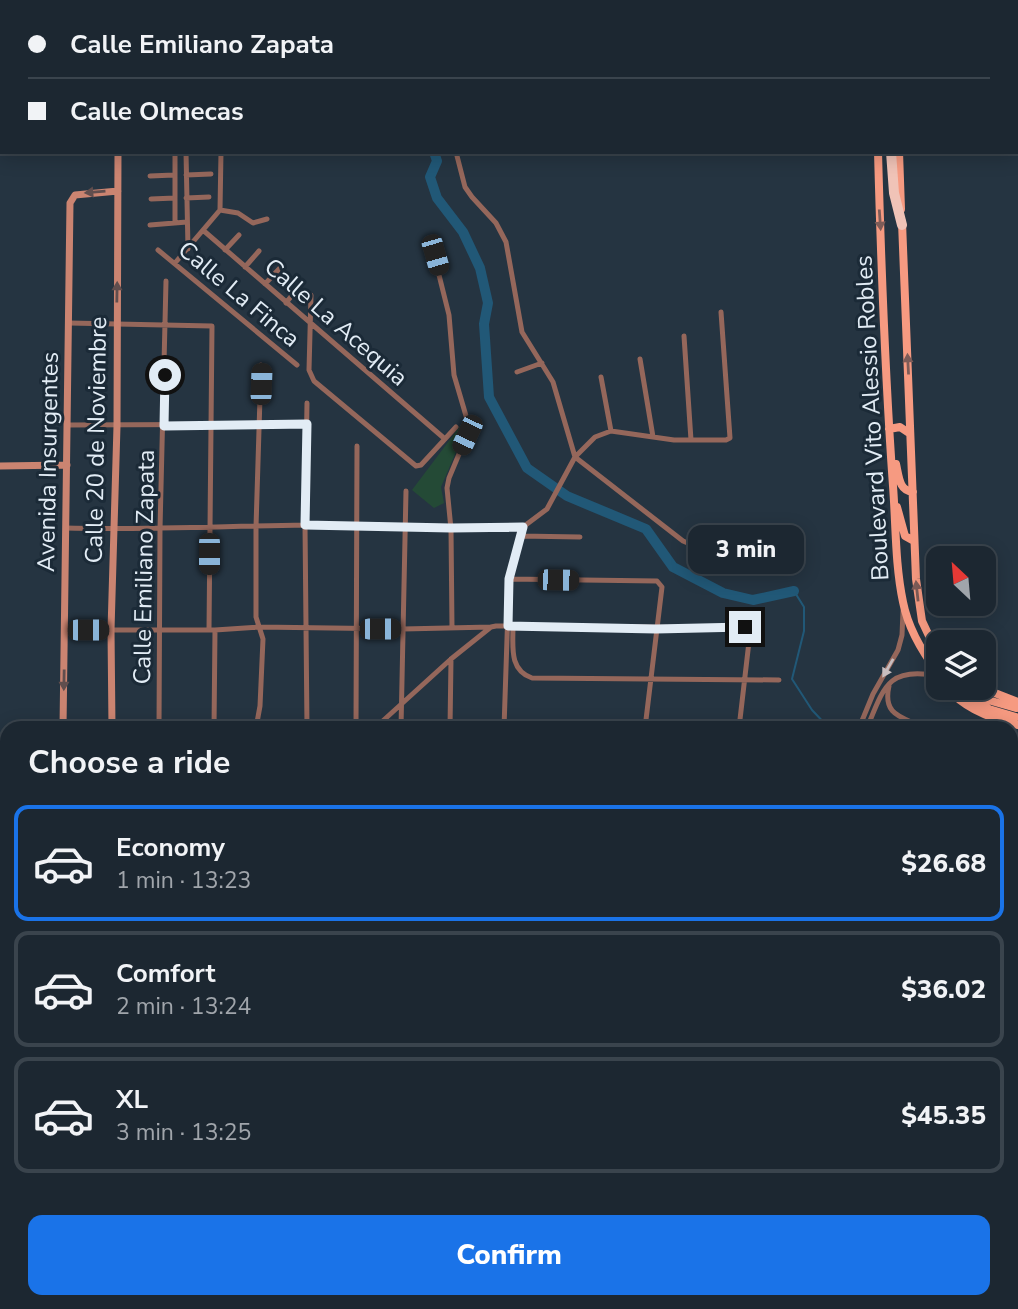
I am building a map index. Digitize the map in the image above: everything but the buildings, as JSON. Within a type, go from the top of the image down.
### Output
[{"type":"highway","points":[[891,154],[894,193],[902,225]]},
{"type":"main road","name":"Boulevard Vito Alessio Robles","points":[[878,154],[889,429],[899,575],[903,604],[916,639],[926,655]]},
{"type":"main road","name":"Boulevard Vito Alessio Robles","points":[[899,154],[914,541],[918,604],[926,630]]},
{"type":"main road","points":[[889,429],[900,427],[909,433]]},
{"type":"main road","points":[[890,441],[902,487],[907,492],[913,492]]},
{"type":"main road","points":[[894,498],[905,537],[914,541]]},
{"type":"main road","points":[[996,698],[1017,713]]},
{"type":"main road","points":[[960,700],[977,711],[1017,713]]},
{"type":"main road","points":[[974,700],[989,709],[1017,713]]},
{"type":"main road","points":[[988,700],[1017,713]]},
{"type":"street","name":"Calle 20 de Noviembre","points":[[112,721],[118,154]]},
{"type":"street","points":[[175,154],[175,223]]},
{"type":"street","points":[[187,154],[188,249]]},
{"type":"street","points":[[175,263],[220,209],[221,154]]},
{"type":"street","points":[[457,154],[465,187],[502,232],[506,242],[522,332],[553,382],[575,457],[683,541],[698,547]]},
{"type":"street","points":[[186,175],[211,174]]},
{"type":"street","points":[[150,176],[174,175]]},
{"type":"street","name":"Avenida Insurgentes","points":[[64,721],[70,203],[72,196],[118,191]]},
{"type":"street","points":[[186,198],[209,197]]},
{"type":"street","points":[[151,199],[175,198]]},
{"type":"street","points":[[220,209],[238,214],[253,223],[267,219]]},
{"type":"street","points":[[150,225],[187,222]]},
{"type":"street","name":"Calle La Acequia","points":[[204,230],[446,439]]},
{"type":"street","points":[[225,250],[239,235]]},
{"type":"street","name":"Calle La Finca","points":[[158,250],[297,365]]},
{"type":"street","points":[[245,267],[259,251]]},
{"type":"street","points":[[435,255],[449,315],[454,375],[469,426],[447,488],[451,528],[452,628]]},
{"type":"street","points":[[265,284],[280,268]]},
{"type":"street","name":"Calle Emiliano Zapata","points":[[159,721],[160,528],[166,281]]},
{"type":"street","points":[[286,303],[300,285]]},
{"type":"street","points":[[311,295],[312,323]]},
{"type":"street","points":[[504,721],[510,626],[509,579],[523,527],[547,509],[575,457],[587,443],[611,431],[691,440],[730,438],[721,312]]},
{"type":"street","points":[[69,323],[212,325],[209,529],[214,721]]},
{"type":"street","name":"Calle La Finca","points":[[312,323],[310,376],[419,466],[446,439]]},
{"type":"street","points":[[684,336],[691,440]]},
{"type":"street","points":[[640,359],[653,437]]},
{"type":"street","points":[[517,372],[542,363]]},
{"type":"street","points":[[257,721],[263,639],[256,617],[261,365]]},
{"type":"street","points":[[601,377],[611,431]]},
{"type":"street","points":[[307,403],[307,721]]},
{"type":"street","points":[[67,425],[307,424]]},
{"type":"street","points":[[446,439],[456,427]]},
{"type":"street","points":[[356,721],[357,446]]},
{"type":"street","points":[[0,466],[67,466]]},
{"type":"street","points":[[401,721],[406,491]]},
{"type":"street","points":[[66,528],[209,529],[305,525],[523,527]]},
{"type":"street","points":[[520,536],[580,537]]},
{"type":"street","points":[[509,579],[660,583],[662,587],[645,721]]},
{"type":"street","points":[[862,721],[901,642],[903,604]]},
{"type":"street","points":[[510,626],[514,660],[519,671],[532,678],[779,680]]},
{"type":"street","points":[[65,630],[212,630],[259,627],[745,627],[749,630],[741,721]]},
{"type":"street","points":[[383,721],[491,627]]},
{"type":"street","points":[[450,721],[451,659]]},
{"type":"street","points":[[870,721],[875,706],[890,682],[904,673],[926,674]]},
{"type":"street","points":[[890,682],[888,701],[892,711],[906,721]]},
{"type":"green space","points":[[464,421],[467,426],[441,487],[444,503],[434,508],[412,490]]},
{"type":"waterway","points":[[435,154],[437,161],[430,177],[437,198],[463,232],[480,268],[488,303],[484,324],[489,397],[527,468],[567,496],[646,529],[673,567],[723,593],[753,600],[794,591]]},
{"type":"waterway","points":[[794,591],[804,607],[804,631],[792,679],[822,721]]},
{"type":"route","points":[[165,375],[164,426],[307,424],[305,525],[523,527],[509,579],[508,626],[656,629],[745,627]]}]
